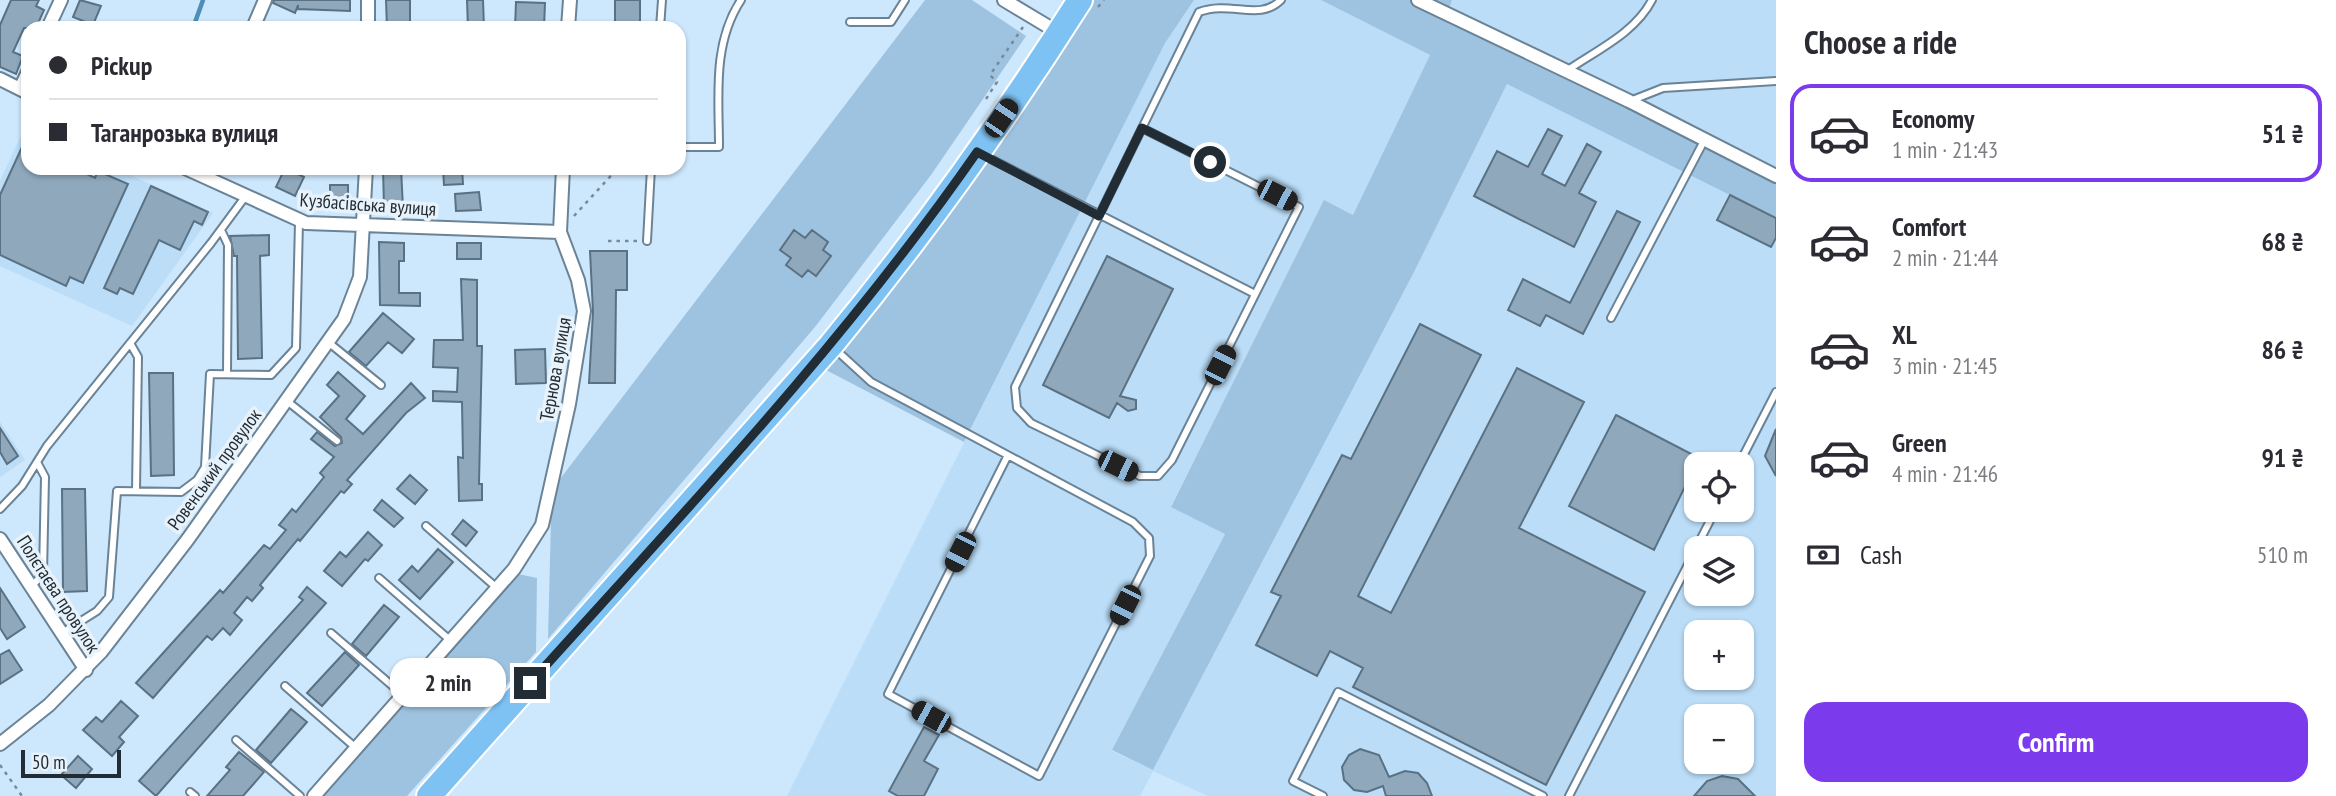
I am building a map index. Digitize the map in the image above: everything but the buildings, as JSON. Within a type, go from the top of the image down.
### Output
[{"type":"highway","points":[[429,796],[831,345],[910,246],[1080,0]]},
{"type":"street","points":[[51,21],[61,0]]},
{"type":"street","points":[[256,21],[265,0]]},
{"type":"street","points":[[368,0],[368,21]]},
{"type":"street","points":[[568,21],[570,0]]},
{"type":"street","points":[[1004,0],[1059,33]]},
{"type":"street","points":[[1418,0],[1629,101],[1776,176]]},
{"type":"street","points":[[0,79],[21,90]]},
{"type":"street","name":"Кузбасівська вулиця","points":[[199,175],[299,222],[560,232]]},
{"type":"street","name":"Ровенський провулок","points":[[0,744],[86,670],[188,539],[348,312],[357,291],[365,225],[366,175]]},
{"type":"street","name":"Тернова вулиця","points":[[314,796],[514,569],[542,525],[579,351],[584,311],[578,280],[560,232],[562,175]]},
{"type":"street","name":"Полєтаєва провулок","points":[[0,539],[86,670]]},
{"type":"lane","points":[[660,21],[662,0]]},
{"type":"lane","points":[[686,147],[719,147],[719,56],[726,29],[741,0]]},
{"type":"lane","points":[[850,22],[891,22],[905,0]]},
{"type":"lane","points":[[1142,128],[1299,206],[1172,460],[1158,476],[1140,476],[1031,423],[1017,408],[1015,387],[1099,216],[1142,128],[1199,12],[1212,2],[1229,0],[1265,8],[1281,0]]},
{"type":"lane","points":[[1566,71],[1628,30],[1652,0]]},
{"type":"lane","points":[[1629,101],[1663,88],[1776,81]]},
{"type":"lane","points":[[1611,318],[1704,139]]},
{"type":"lane","points":[[977,152],[1255,294]]},
{"type":"lane","points":[[647,241],[651,175]]},
{"type":"lane","points":[[0,509],[245,197]]},
{"type":"lane","points":[[62,633],[97,611],[109,597],[115,494],[121,489],[181,492],[197,480],[205,467],[208,378],[214,373],[271,375],[296,348],[299,222]]},
{"type":"lane","points":[[221,230],[228,245],[227,374]]},
{"type":"lane","points":[[327,342],[381,385]]},
{"type":"lane","points":[[130,343],[138,357],[136,490]]},
{"type":"lane","points":[[831,345],[872,382],[1007,457],[1133,522],[1149,538],[1150,556],[1039,776],[888,694],[1007,457]]},
{"type":"lane","points":[[1746,452],[1776,393]]},
{"type":"lane","points":[[286,401],[337,442]]},
{"type":"lane","points":[[31,587],[43,574],[45,477],[38,464]]},
{"type":"lane","points":[[426,526],[497,588]]},
{"type":"lane","points":[[1569,796],[1684,571]]},
{"type":"lane","points":[[379,578],[451,641]]},
{"type":"lane","points":[[331,633],[403,695]]},
{"type":"lane","points":[[285,686],[356,748]]},
{"type":"lane","points":[[1323,796],[1293,781],[1338,692],[1543,796]]},
{"type":"lane","points":[[236,740],[300,796]]},
{"type":"path","points":[[986,99],[997,82],[990,75],[1031,16]]},
{"type":"path","points":[[560,232],[612,175]]},
{"type":"path","points":[[608,241],[647,241]]},
{"type":"path","points":[[0,765],[22,796]]},
{"type":"shaded area","points":[[925,0],[972,0],[1026,36],[931,175],[815,327],[548,639],[551,520],[557,483]]},
{"type":"shaded area","points":[[1091,0],[1194,0],[1165,43],[964,442],[826,370],[931,235],[998,143],[1062,49]]},
{"type":"shaded area","points":[[1194,0],[1321,0],[1430,55],[1353,215],[1325,201],[1171,506],[1225,533],[1112,751],[1153,770],[1413,274],[1507,84],[1776,218],[1776,796],[1208,796],[1153,771],[1140,796],[787,796],[1165,42]]},
{"type":"shaded area","points":[[1321,0],[1452,0],[1448,12],[1776,175],[1776,218],[1507,84],[1413,274],[1153,770],[1112,750],[1225,534],[1171,507],[1324,200],[1353,215],[1430,55]]},
{"type":"shaded area","points":[[1452,0],[1776,0],[1776,175],[1448,12]]},
{"type":"shaded area","points":[[21,136],[21,175],[130,175],[213,213],[132,326],[0,266],[0,181]]},
{"type":"shaded area","points":[[0,422],[25,460],[0,477]]},
{"type":"shaded area","points":[[518,574],[537,578],[536,652],[407,796],[322,796]]},
{"type":"waterway","points":[[196,21],[203,0]]},
{"type":"route","points":[[530,683],[831,345],[902,257],[977,152],[1099,216],[1142,128],[1210,162]]}]
